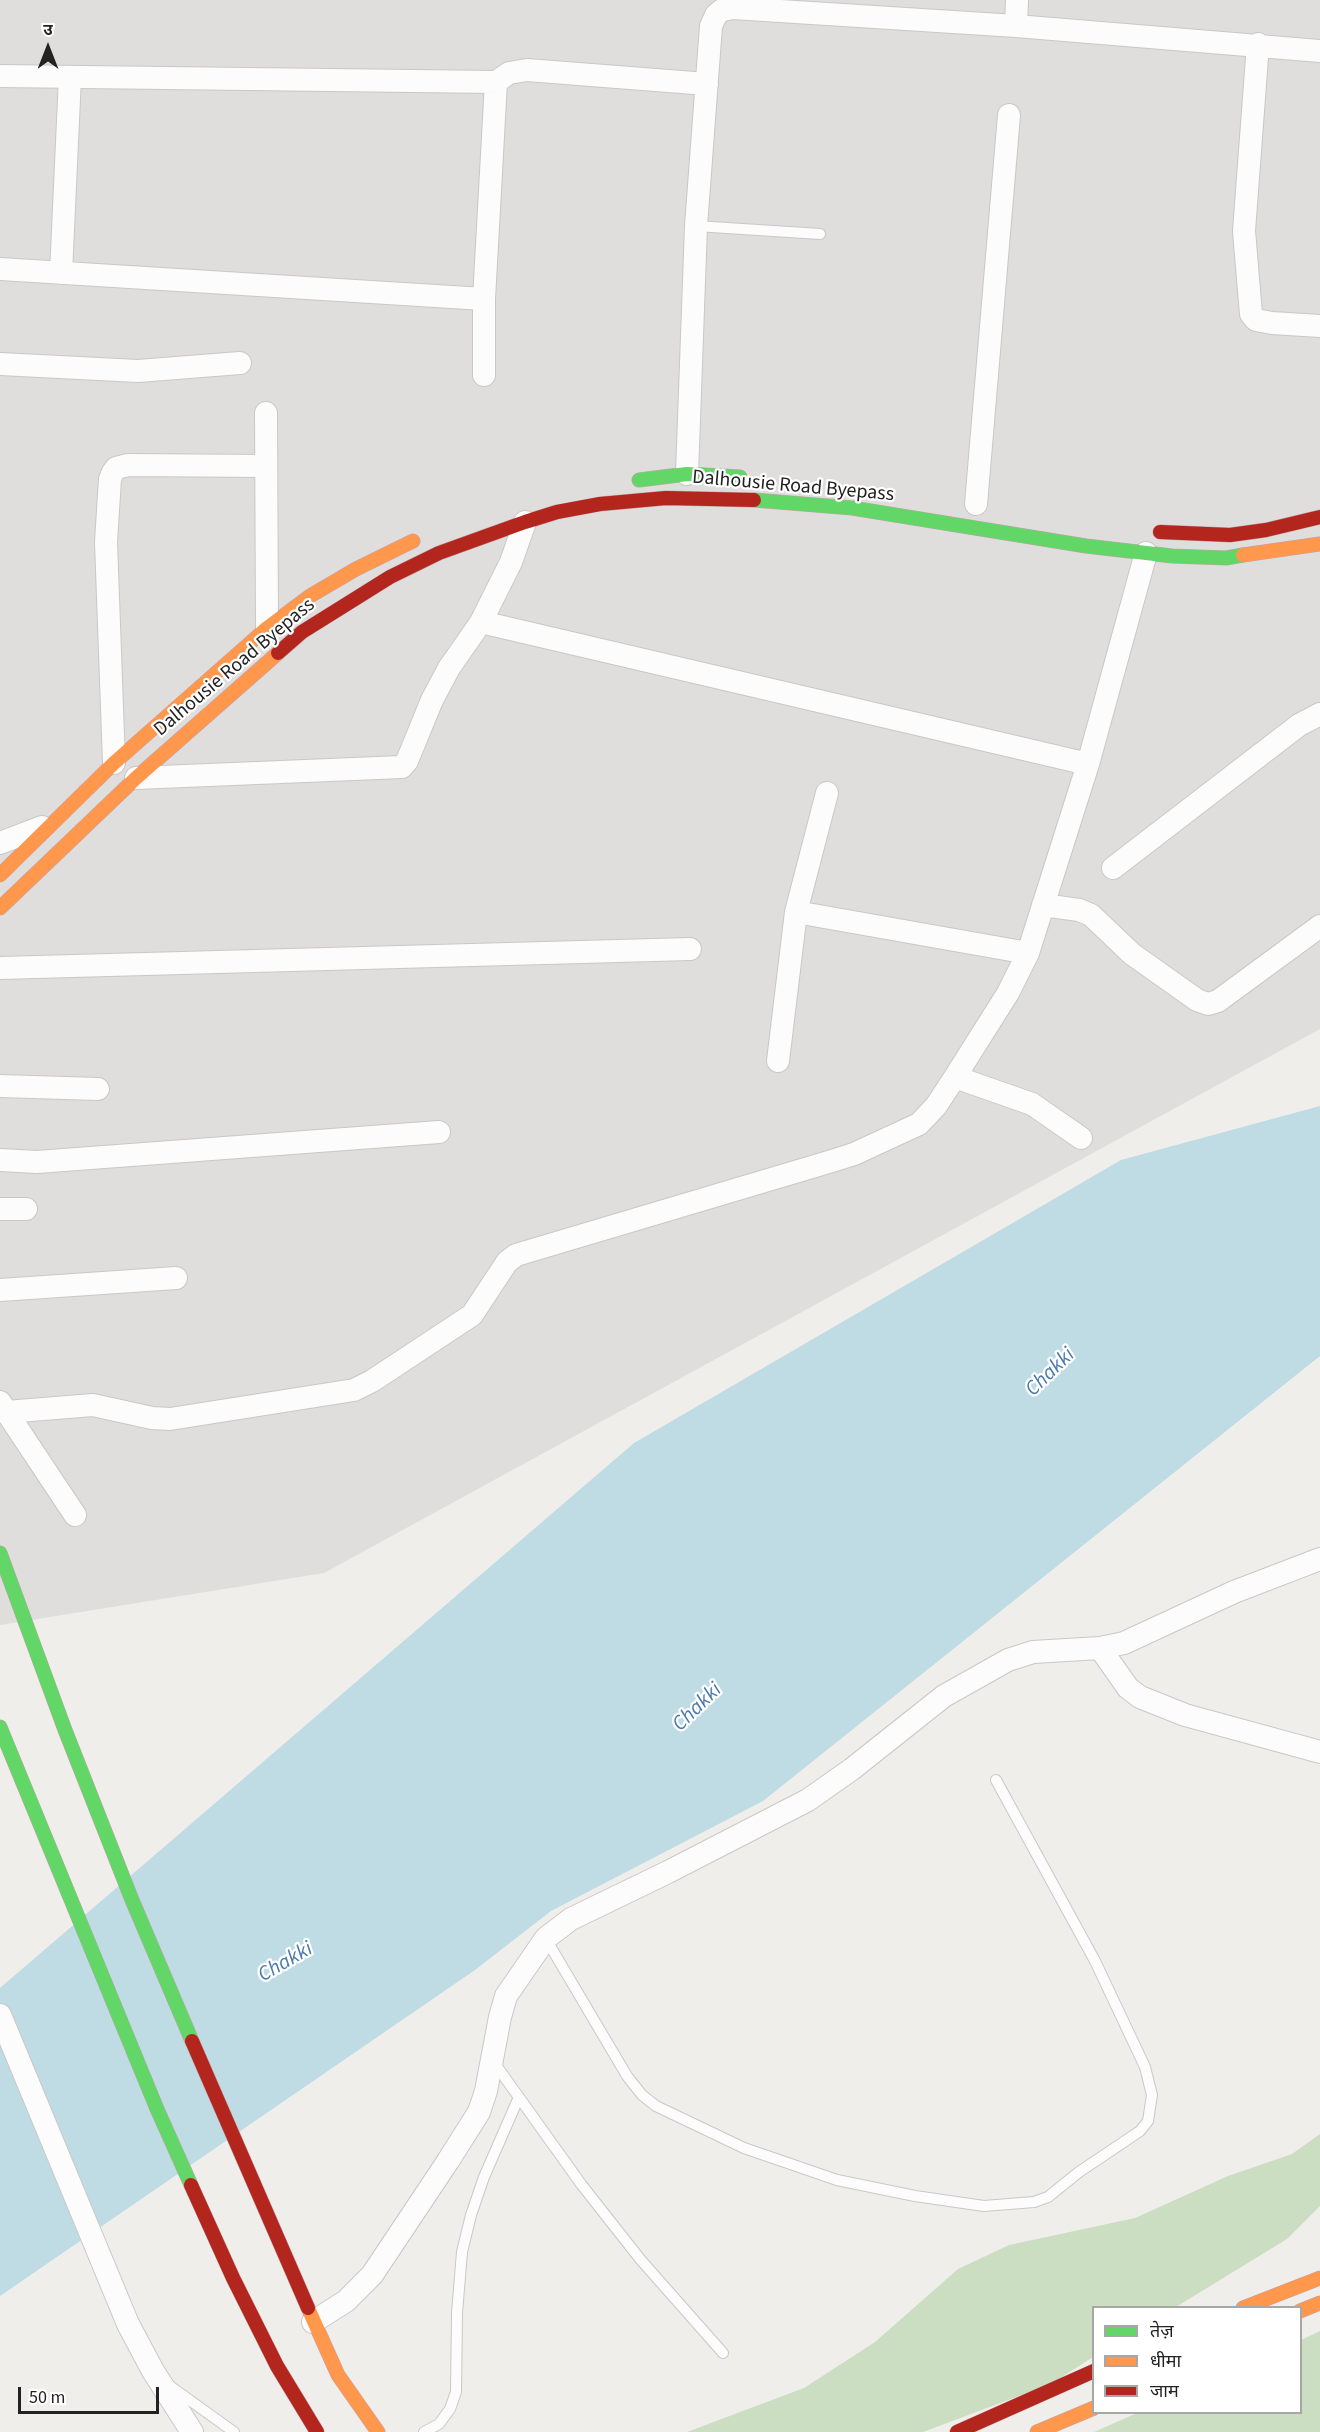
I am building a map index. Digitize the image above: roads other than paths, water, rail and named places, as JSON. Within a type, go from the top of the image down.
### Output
[{"type":"highway","points":[[621,482],[687,474],[757,478]]},
{"type":"highway","name":"Dalhousie Road Byepass","points":[[0,908],[136,778],[302,632],[390,577],[439,553],[557,512],[600,504],[666,498],[731,498],[852,508],[1146,553],[1226,558],[1320,544]]},
{"type":"highway","points":[[1142,531],[1177,534],[1230,534],[1266,530],[1320,518]]},
{"type":"highway","points":[[0,875],[114,763],[267,628],[310,596],[356,569],[425,536]]},
{"type":"highway","points":[[0,1553],[65,1730],[132,1900],[285,2258],[338,2375],[378,2432]]},
{"type":"highway","points":[[0,1727],[157,2109],[233,2278],[277,2366],[317,2432]]},
{"type":"highway","points":[[1246,2306],[1320,2278]]},
{"type":"highway","points":[[1302,2310],[1320,2303]]},
{"type":"highway","points":[[957,2432],[1092,2373]]},
{"type":"highway","points":[[1037,2432],[1092,2409]]},
{"type":"street","points":[[1016,26],[1017,0]]},
{"type":"street","points":[[687,474],[696,226],[711,26],[716,7],[722,10],[733,8],[1016,26],[1258,44],[1320,51]]},
{"type":"street","points":[[1258,44],[1244,231],[1251,314],[1256,320],[1272,323],[1320,326]]},
{"type":"street","points":[[0,76],[496,82],[509,73],[527,70],[707,84]]},
{"type":"street","points":[[61,273],[70,77]]},
{"type":"street","points":[[484,375],[484,299],[496,82]]},
{"type":"street","points":[[976,504],[1009,115]]},
{"type":"street","points":[[0,269],[484,299]]},
{"type":"street","points":[[0,364],[138,370],[240,363]]},
{"type":"street","points":[[266,414],[267,628]]},
{"type":"street","points":[[114,763],[106,542],[110,479],[113,472],[116,468],[128,465],[266,466]]},
{"type":"street","points":[[136,778],[402,767],[407,762],[432,700],[449,668],[481,622],[511,562],[525,522]]},
{"type":"street","points":[[3,1407],[93,1405],[170,1419],[354,1390],[372,1381],[472,1315],[507,1262],[516,1255],[854,1154],[920,1124],[936,1106],[955,1077],[1008,993],[1028,953],[1088,764],[1146,553]]},
{"type":"street","points":[[481,622],[1088,764]]},
{"type":"street","points":[[1113,868],[1299,724],[1320,714]]},
{"type":"street","points":[[778,1061],[796,912],[827,794]]},
{"type":"street","points":[[0,843],[52,823]]},
{"type":"street","points":[[1042,905],[1079,910],[1091,915],[1132,954],[1197,1000],[1208,1004],[1218,1001],[1320,926]]},
{"type":"street","points":[[796,912],[1028,953]]},
{"type":"street","points":[[0,968],[690,949]]},
{"type":"street","points":[[955,1077],[1032,1104],[1081,1138]]},
{"type":"street","points":[[0,1086],[98,1089]]},
{"type":"street","points":[[0,1160],[37,1162],[439,1132]]},
{"type":"street","points":[[0,1209],[26,1209]]},
{"type":"street","points":[[0,1290],[176,1278]]},
{"type":"street","points":[[3,1407],[75,1515]]},
{"type":"street","points":[[313,2322],[346,2301],[372,2275],[479,2112],[486,2091],[506,1996],[546,1938],[571,1919],[808,1800],[852,1769],[944,1695],[1008,1660],[1033,1652],[1100,1648],[1124,1642],[1234,1592],[1320,1559]]},
{"type":"street","points":[[1100,1648],[1128,1688],[1140,1697],[1185,1715],[1320,1752]]},
{"type":"street","points":[[0,2015],[128,2324],[157,2377],[192,2432]]},
{"type":"lane","points":[[696,226],[820,234]]},
{"type":"lane","points":[[546,1938],[627,2076],[642,2095],[665,2111],[744,2148],[837,2180],[915,2196],[984,2206],[1034,2202],[1048,2197],[1079,2172],[1140,2131],[1148,2121],[1152,2095],[1145,2067],[1095,1961],[996,1780]]},
{"type":"lane","points":[[491,2059],[581,2184],[640,2259],[723,2353]]},
{"type":"lane","points":[[424,2432],[439,2424],[450,2409],[456,2392],[457,2313],[462,2252],[484,2177],[519,2097]]},
{"type":"lane","points":[[157,2377],[234,2432]]},
{"type":"water","name":"Chakki","points":[[1320,1106],[1320,1356],[763,1801],[551,1911],[475,1970],[0,2296],[0,1988],[634,1443],[1121,1160]]}]
